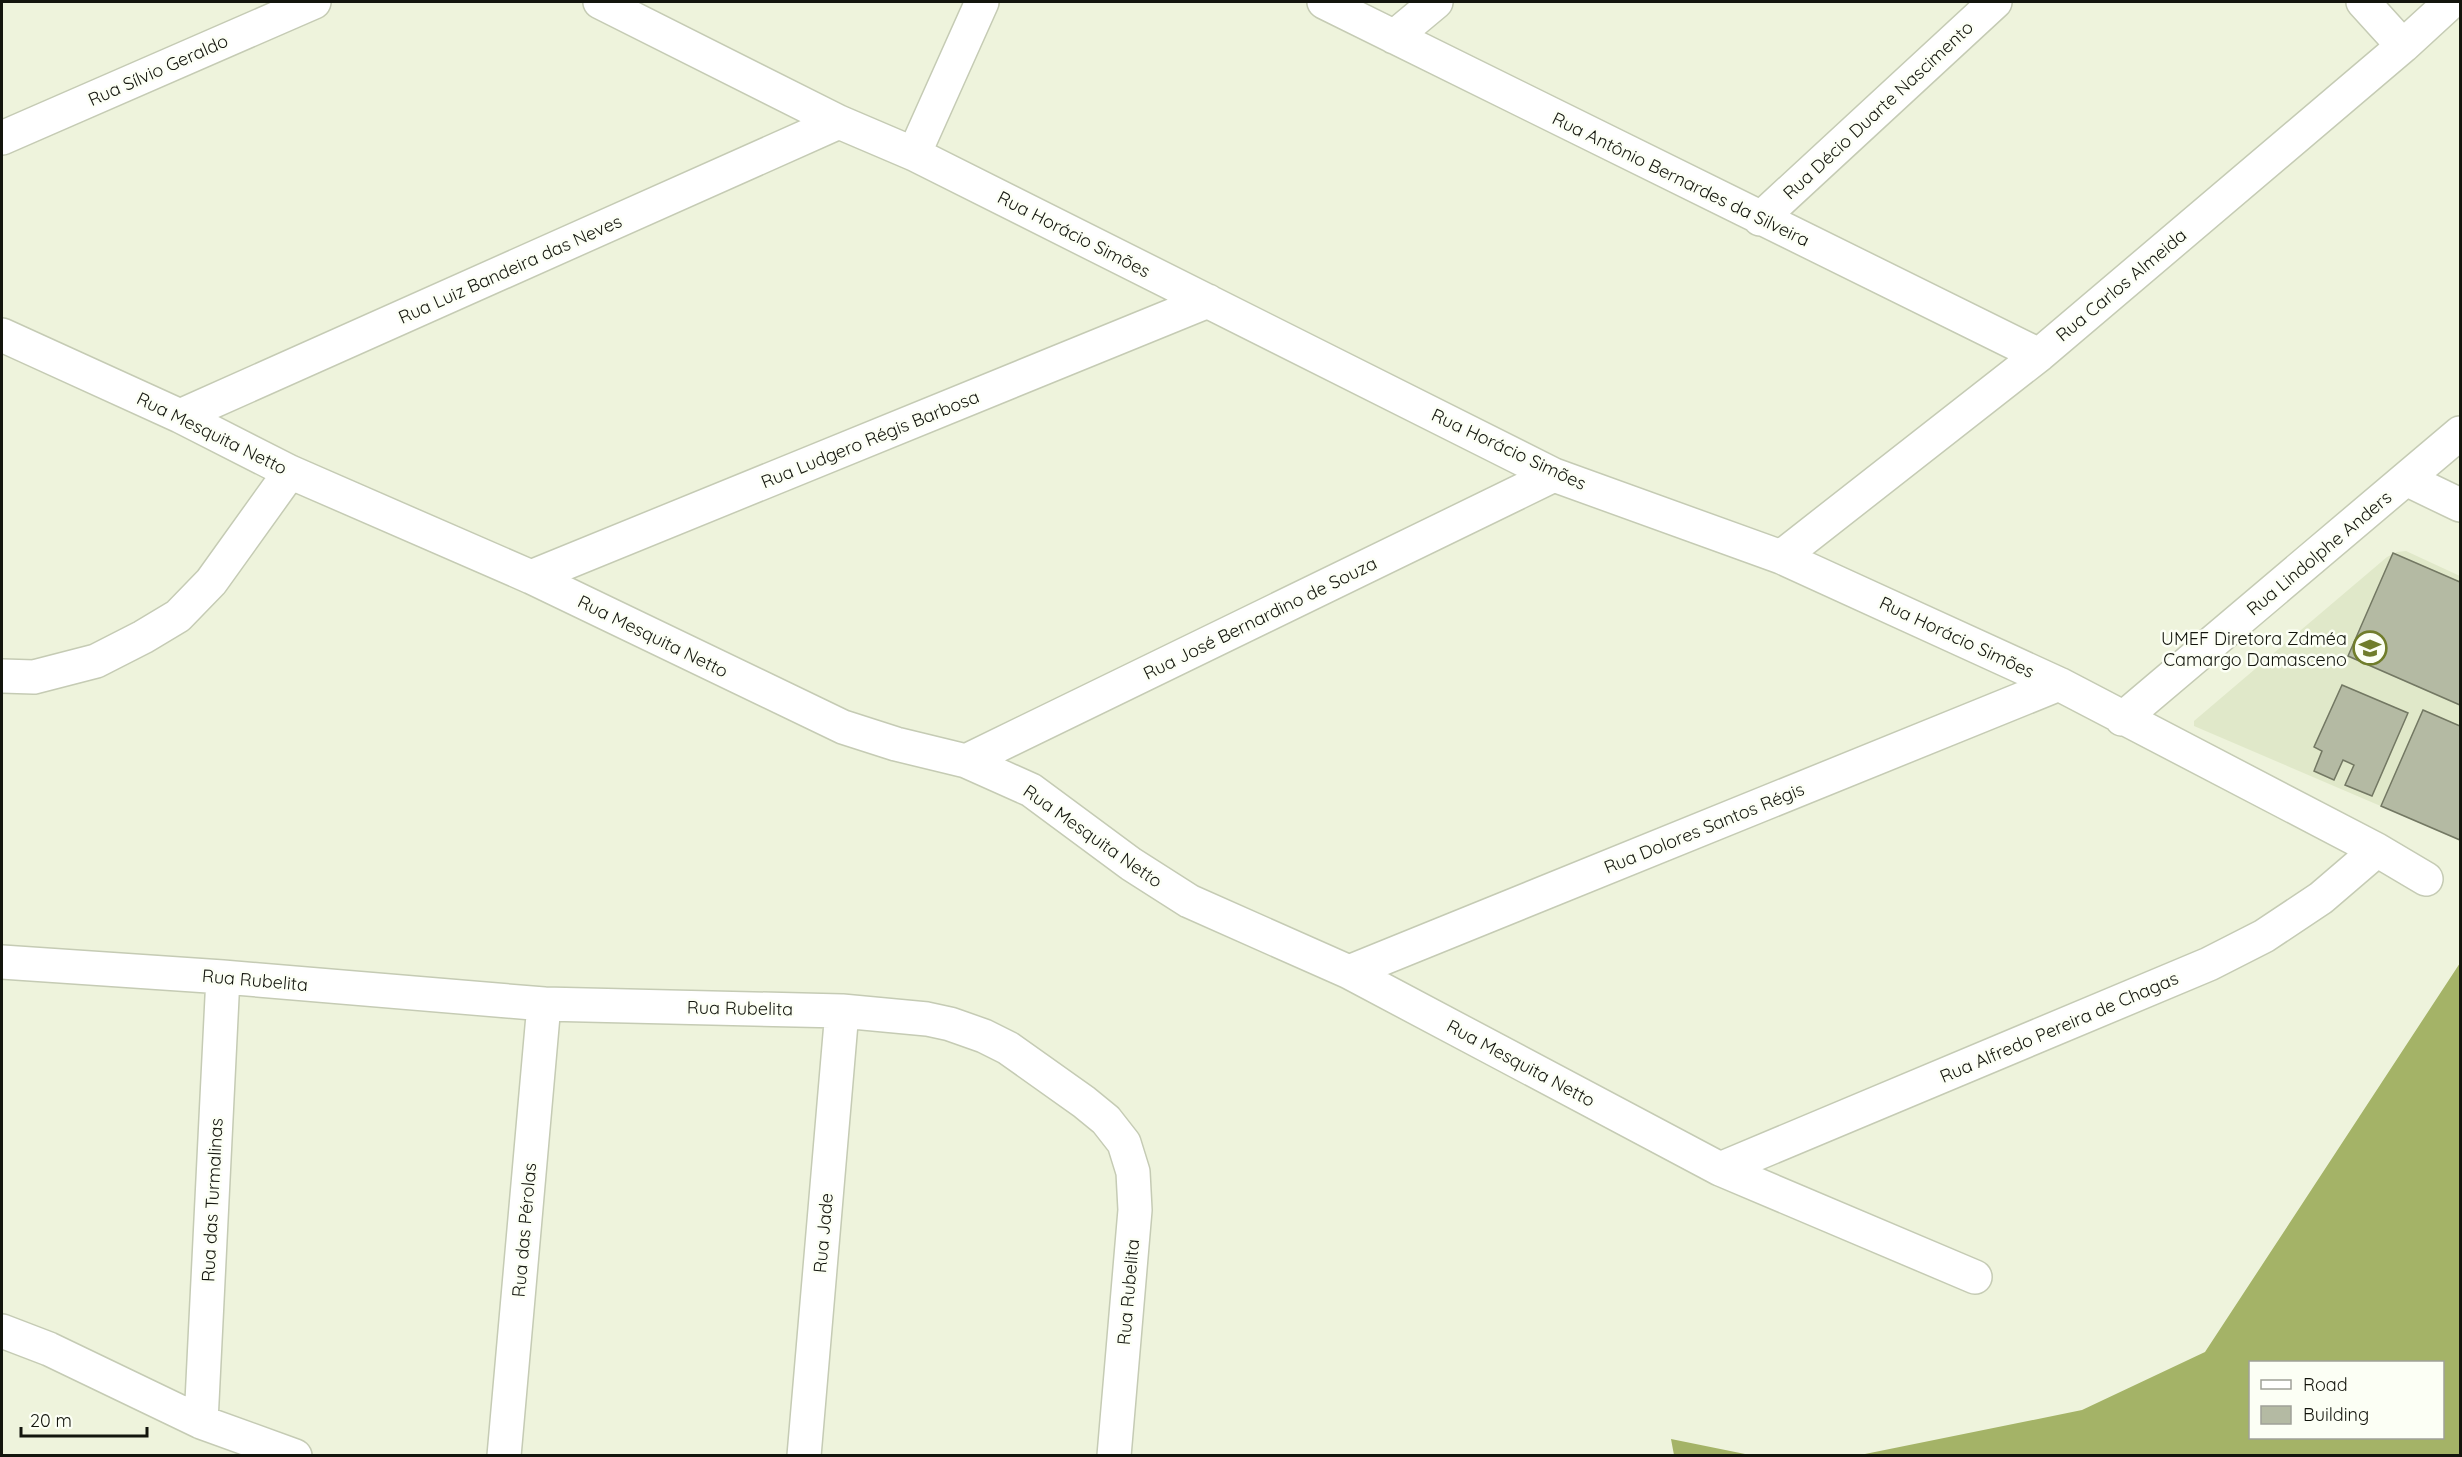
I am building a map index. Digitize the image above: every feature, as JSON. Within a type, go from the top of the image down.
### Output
[{"type":"street","name":"Rua Sílvio Geraldo","points":[[2,138],[314,2]]},
{"type":"street","name":"Rua Horácio Simões","points":[[600,2],[839,122],[914,154],[1554,475],[1781,557],[2059,684],[2122,719],[2377,850],[2426,879]]},
{"type":"street","points":[[914,154],[982,2]]},
{"type":"street","name":"Rua Antônio Bernardes da Silveira","points":[[1324,2],[2039,356]]},
{"type":"street","points":[[1394,36],[1436,2]]},
{"type":"street","name":"Rua Décio Duarte Nascimento","points":[[1760,219],[1995,2]]},
{"type":"street","points":[[2362,2],[2403,46]]},
{"type":"street","name":"Rua Carlos Almeida","points":[[1781,557],[2039,356],[2403,46],[2451,2]]},
{"type":"street","name":"Rua Luiz Bandeira das Neves","points":[[180,416],[839,122]]},
{"type":"street","name":"Rua Ludgero Régis Barbosa","points":[[531,577],[1208,301]]},
{"type":"street","name":"Rua Mesquita Netto","points":[[2,335],[180,416],[290,472],[531,577],[843,727],[896,744],[966,761],[1031,790],[1131,864],[1189,901],[1349,972],[1720,1169],[1975,1277]]},
{"type":"street","name":"Rua Lindolphe Anders","points":[[2122,719],[2460,433]]},
{"type":"street","points":[[2,676],[34,677],[96,660],[143,637],[178,616],[211,582],[290,472]]},
{"type":"street","name":"Rua José Bernardino de Souza","points":[[966,761],[1554,475]]},
{"type":"street","points":[[2406,479],[2460,505]]},
{"type":"street","name":"Rua Dolores Santos Régis","points":[[1349,972],[2059,684]]},
{"type":"street","name":"Rua Alfredo Pereira de Chagas","points":[[1720,1169],[2210,964],[2264,936],[2320,898],[2377,850]]},
{"type":"street","name":"Rua Rubelita","points":[[2,962],[223,977],[544,1004],[842,1011],[927,1018],[950,1023],[984,1036],[1008,1048],[1084,1102],[1106,1120],[1124,1143],[1132,1172],[1136,1210],[1114,1455]]},
{"type":"street","name":"Rua das Turmalinas","points":[[201,1422],[223,977]]},
{"type":"street","name":"Rua das Pérolas","points":[[504,1455],[544,1004]]},
{"type":"street","name":"Rua Jade","points":[[804,1455],[842,1011]]},
{"type":"street","points":[[2,1331],[50,1349],[201,1422],[295,1455]]},
{"type":"shaded area","name":"UMEF Diretora Zdméa Camargo Damasceno","points":[[2406,551],[2460,576],[2460,840],[2194,726],[2194,721],[2387,557]]},
{"type":"green space","points":[[2460,963],[2460,1455],[1860,1455],[2082,1410],[2205,1352]]},
{"type":"green space","points":[[1671,1439],[1750,1455],[1674,1455]]},
{"type":"building","points":[[2393,553],[2460,582],[2460,705],[2348,656]]},
{"type":"building","points":[[2342,685],[2408,713],[2372,796],[2345,785],[2354,765],[2343,760],[2334,780],[2314,771],[2322,751],[2314,747]]},
{"type":"building","points":[[2423,710],[2460,726],[2460,840],[2381,806]]},
{"type":"place","name":"UMEF Diretora Zdméa Camargo Damasceno","points":[[2370,648]]}]
